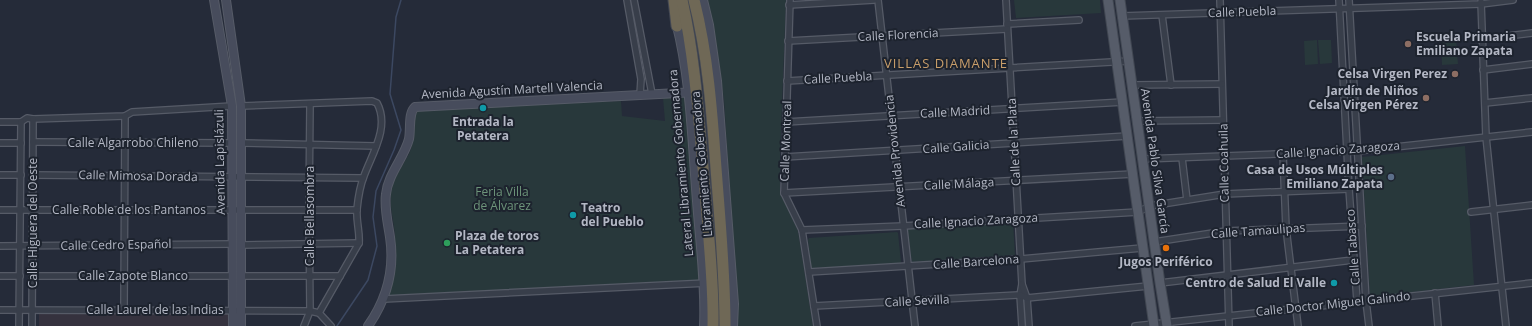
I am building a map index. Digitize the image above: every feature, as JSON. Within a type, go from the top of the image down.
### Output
[{"type":"highway","points":[[674,0],[677,26]]},
{"type":"highway","name":"Libramiento Gobernadora","points":[[682,0],[693,57],[692,92],[707,283],[713,326]]},
{"type":"highway","name":"Libramiento Gobernadora","points":[[694,0],[703,43],[712,114],[724,275],[725,326]]},
{"type":"highway","points":[[716,177],[726,197]]},
{"type":"main road","name":"Avenida Pablo Silva García","points":[[1108,0],[1154,325]]},
{"type":"main road","name":"Avenida Pablo Silva García","points":[[1120,0],[1167,324]]},
{"type":"street","name":"Avenida Lapislázuli","points":[[214,0],[232,106],[233,244],[241,311],[241,326]]},
{"type":"street","name":"Avenida Lapislázuli","points":[[226,0],[241,106],[242,143],[242,245],[233,311],[233,326]]},
{"type":"street","points":[[627,0],[641,79],[640,94]]},
{"type":"street","points":[[634,0],[652,94]]},
{"type":"street","name":"Lateral Libramiento Gobernadora","points":[[671,0],[692,92]]},
{"type":"street","points":[[703,0],[709,25],[717,81],[734,304],[733,326]]},
{"type":"street","points":[[790,2],[874,0]]},
{"type":"street","name":"Avenida Providencia","points":[[878,0],[915,326]]},
{"type":"street","name":"Calle de la Plata","points":[[1006,0],[1021,259],[1022,284],[1020,295],[1022,326]]},
{"type":"street","name":"Calle Coahuila","points":[[1220,0],[1224,194],[1229,326]]},
{"type":"street","name":"Calle Tabasco","points":[[1339,0],[1349,189],[1357,301]]},
{"type":"street","name":"Calle Tabasco","points":[[1349,0],[1366,300],[1369,326]]},
{"type":"street","name":"Calle Puebla","points":[[1122,16],[1339,9],[1513,0]]},
{"type":"street","name":"Calle Montreal","points":[[790,2],[784,193],[802,230],[817,326]]},
{"type":"street","points":[[1481,2],[1486,137],[1506,326]]},
{"type":"street","points":[[1162,15],[1171,85]]},
{"type":"street","points":[[217,19],[229,17]]},
{"type":"street","name":"Calle Florencia","points":[[788,41],[882,36],[1079,20]]},
{"type":"street","points":[[1482,39],[1532,33]]},
{"type":"street","name":"Calle Puebla","points":[[787,81],[1129,61]]},
{"type":"street","points":[[1483,70],[1532,64]]},
{"type":"street","points":[[1344,83],[1354,82]]},
{"type":"street","points":[[1132,85],[1222,84]]},
{"type":"street","name":"Avenida Agustín Martell Valencia","points":[[368,326],[384,299],[392,258],[386,211],[386,194],[389,181],[406,149],[411,130],[411,113],[416,107],[692,92]]},
{"type":"street","points":[[1484,104],[1532,98]]},
{"type":"street","points":[[241,106],[372,101],[377,103],[380,108],[382,121],[381,131],[363,178],[357,210],[360,234],[359,243],[319,314],[331,326]]},
{"type":"street","name":"Calle Madrid","points":[[786,122],[1123,102]]},
{"type":"street","name":"Calle Bellasombra","points":[[304,326],[310,311],[310,104]]},
{"type":"street","points":[[0,122],[21,122],[27,118],[125,116],[132,112],[232,106]]},
{"type":"street","points":[[124,310],[125,116]]},
{"type":"street","name":"Calle Higuera del Oeste","points":[[32,326],[33,119]]},
{"type":"street","points":[[1137,121],[1223,120]]},
{"type":"street","points":[[19,326],[21,122]]},
{"type":"street","name":"Calle Ignacio Zaragoza","points":[[1142,159],[1358,151],[1532,132]]},
{"type":"street","name":"Calle Galicia","points":[[785,157],[1128,136]]},
{"type":"street","name":"Calle Algarrobo Chileno","points":[[33,142],[232,143]]},
{"type":"street","points":[[0,143],[21,143]]},
{"type":"street","points":[[242,143],[376,146]]},
{"type":"street","points":[[1284,154],[1286,228],[1298,326]]},
{"type":"street","points":[[1182,158],[1186,200]]},
{"type":"street","points":[[0,175],[21,174]]},
{"type":"street","name":"Calle Málaga","points":[[784,193],[1133,174]]},
{"type":"street","name":"Calle Mimosa Dorada","points":[[33,175],[363,178]]},
{"type":"street","name":"Calle Ignacio Zaragoza","points":[[802,230],[903,226],[1138,212],[1150,206],[1224,194],[1349,189]]},
{"type":"street","points":[[1471,212],[1532,205]]},
{"type":"street","name":"Calle Roble de los Pantanos","points":[[0,210],[357,210]]},
{"type":"street","name":"Calle Tamaulipas","points":[[1154,242],[1226,231],[1362,226]]},
{"type":"street","points":[[242,245],[359,243]]},
{"type":"street","name":"Calle Cedro Español","points":[[0,246],[233,244]]},
{"type":"street","name":"Calle Barcelona","points":[[809,272],[1021,259],[1142,248]]},
{"type":"street","points":[[1160,283],[1354,260]]},
{"type":"street","points":[[0,276],[20,276]]},
{"type":"street","name":"Calle Zapote Blanco","points":[[33,276],[340,276]]},
{"type":"street","points":[[384,299],[707,283],[704,326]]},
{"type":"street","name":"Calle Doctor Miguel Galindo","points":[[1135,326],[1167,324],[1357,301],[1532,283]]},
{"type":"street","name":"Calle de la Plata","points":[[1022,284],[1027,298],[1029,326]]},
{"type":"street","points":[[1020,295],[1027,298],[1148,286]]},
{"type":"street","points":[[1435,293],[1438,326]]},
{"type":"street","name":"Calle Sevilla","points":[[814,306],[1020,295]]},
{"type":"street","name":"Calle Laurel de las Indias","points":[[0,310],[310,311],[319,314]]},
{"type":"shaded area","points":[[39,313],[229,313],[228,326],[39,326]]},
{"type":"green space","points":[[708,0],[786,0],[780,192],[798,231],[813,326],[738,326],[724,100],[713,23]]},
{"type":"green space","points":[[1014,0],[1100,0],[1101,13],[1016,18]]},
{"type":"green space","points":[[1456,39],[1458,64],[1442,65],[1441,40]]},
{"type":"green space","points":[[1317,40],[1318,64],[1305,65],[1304,41]]},
{"type":"green space","points":[[1318,40],[1331,40],[1332,63],[1320,64]]},
{"type":"green space","name":"Feria Villa de Álvarez","points":[[685,97],[699,281],[389,297],[395,253],[395,233],[391,193],[396,177],[411,150],[414,135],[415,115],[419,110],[621,101],[622,116],[665,121],[663,98]]},
{"type":"green space","points":[[1465,146],[1474,285],[1370,297],[1362,157]]},
{"type":"green space","points":[[1013,221],[1015,255],[912,262],[907,228]]},
{"type":"green space","points":[[897,232],[901,262],[899,264],[811,267],[809,238]]},
{"type":"waterway","points":[[337,326],[368,280],[377,246],[373,217],[376,191],[401,130],[390,94],[396,17],[401,0]]},
{"type":"place","name":"Escuela Primaria Emiliano Zapata","points":[[1408,44]]},
{"type":"place","name":"Celsa Virgen Perez","points":[[1455,74]]},
{"type":"place","name":"Jardín de Niños Celsa Virgen Pérez","points":[[1426,98]]},
{"type":"place","name":"Entrada la Petatera","points":[[483,108]]},
{"type":"place","name":"Casa de Usos Múltiples Emiliano Zapata","points":[[1391,177]]},
{"type":"place","name":"Teatro del Pueblo","points":[[573,215]]},
{"type":"place","name":"Plaza de toros La Petatera","points":[[447,243]]},
{"type":"place","name":"Jugos Periférico","points":[[1166,248]]},
{"type":"place","name":"Centro de Salud El Valle","points":[[1334,283]]},
{"type":"district","name":"VILLAS DIAMANTE","points":[[946,63]]}]
